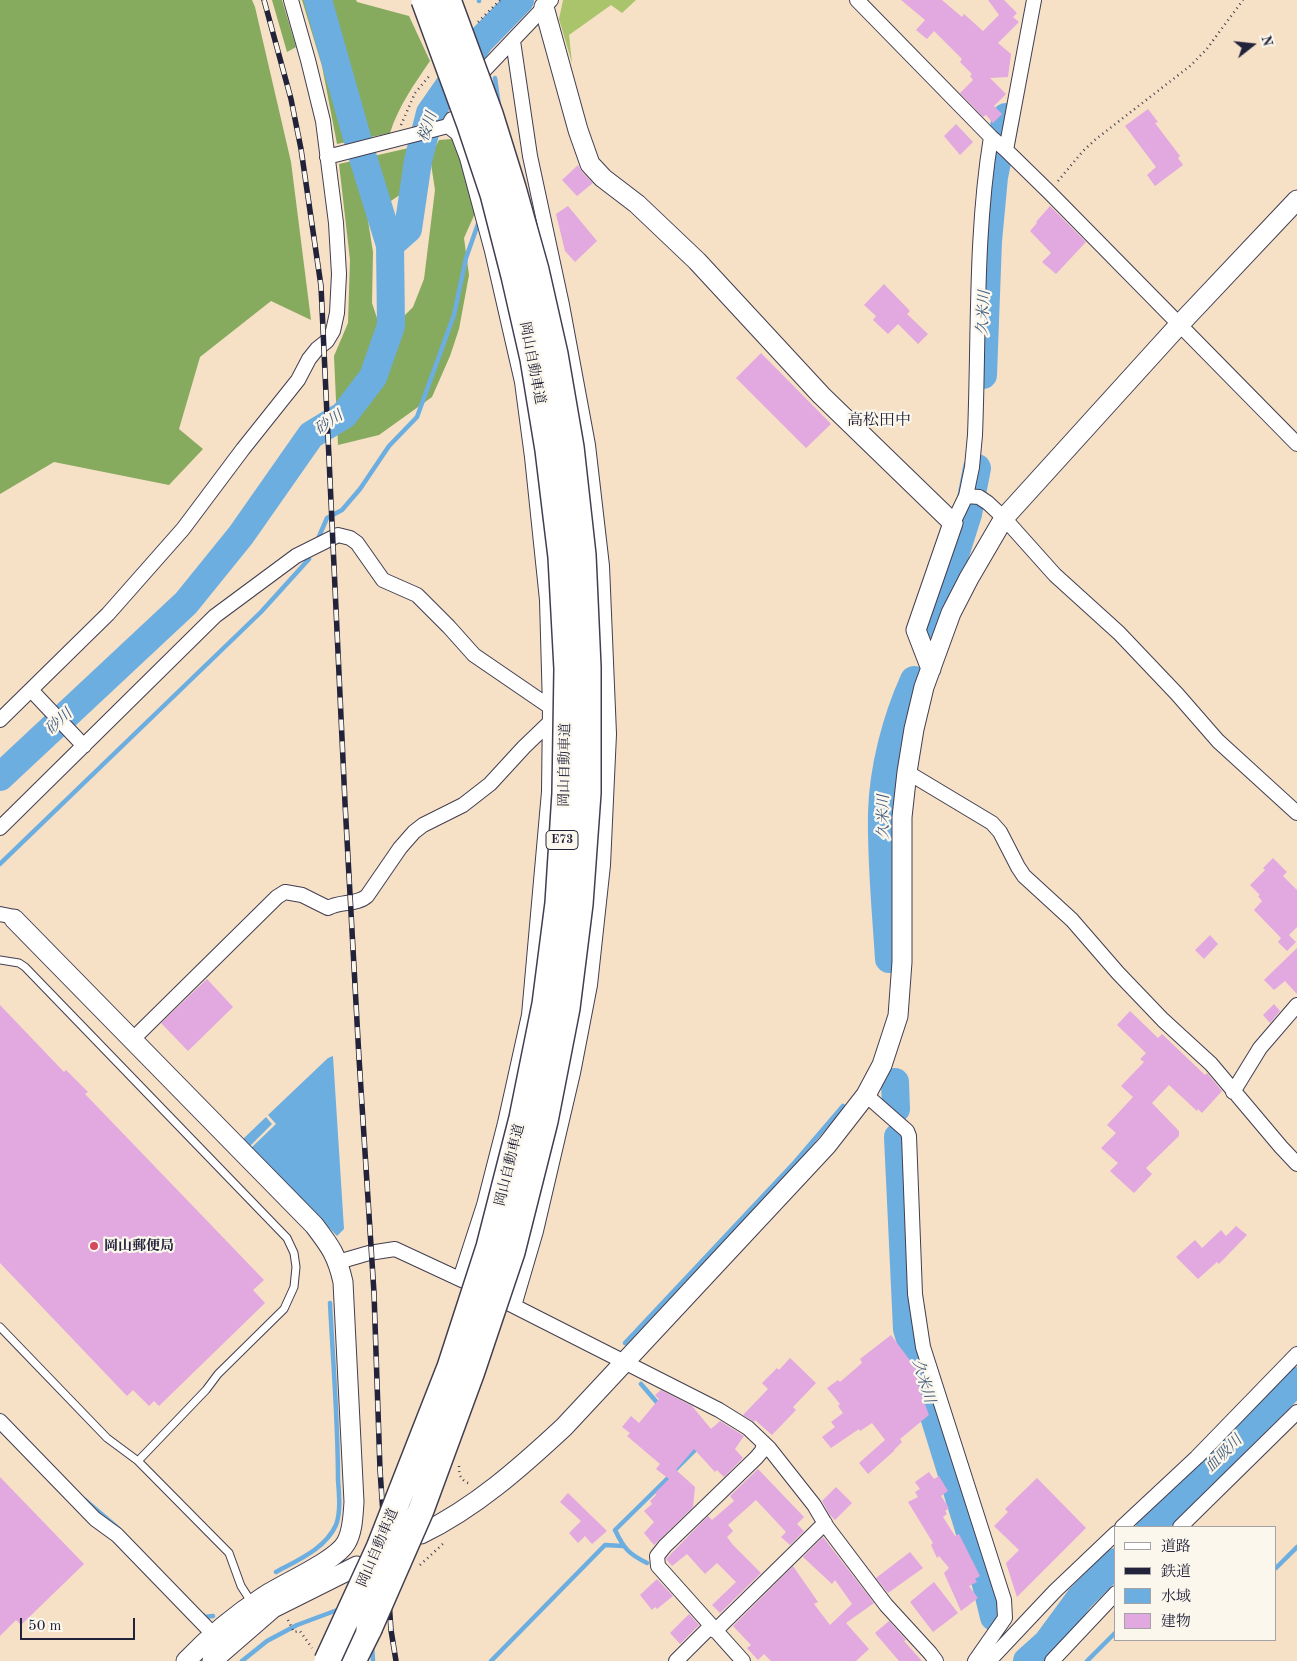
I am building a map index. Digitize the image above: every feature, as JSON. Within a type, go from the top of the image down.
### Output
[{"type":"highway","name":"岡山自動車道","points":[[322,1657],[380,1548],[450,1367],[490,1247],[522,1118],[545,1004],[558,903],[565,793],[567,669],[561,558],[548,450],[533,359],[493,194],[424,0]]},
{"type":"highway","name":"岡山自動車道","points":[[353,1661],[421,1510],[471,1374],[512,1252],[545,1121],[567,1008],[580,904],[588,792],[588,667],[584,555],[572,447],[536,270],[490,114],[448,0]]},
{"type":"highway","points":[[357,1661],[369,1629]]},
{"type":"street","points":[[0,720],[34,693],[184,529],[242,449],[286,397],[309,359],[327,341],[333,331],[337,313],[339,274],[336,223],[322,121],[308,60],[291,0]]},
{"type":"street","points":[[856,0],[1049,192],[1297,444]]},
{"type":"street","points":[[930,669],[916,630],[953,523],[971,496],[984,180],[1000,144],[1034,0]]},
{"type":"street","points":[[445,127],[475,78],[513,41],[547,3]]},
{"type":"street","points":[[547,3],[578,130],[590,164],[603,178],[637,204],[697,261],[821,395],[953,523]]},
{"type":"street","points":[[513,41],[530,156],[562,305],[588,445],[602,566],[609,734],[603,865],[590,985],[573,1073],[536,1231],[514,1306]]},
{"type":"street","points":[[327,157],[445,127],[458,134],[467,158],[492,251],[522,382],[532,457],[546,600],[550,707],[549,792],[529,1015],[505,1123],[484,1205],[460,1279]]},
{"type":"street","points":[[421,1534],[446,1522],[531,1458],[564,1427],[827,1145],[866,1095],[882,1064],[898,1016],[902,962],[902,817],[907,772],[914,729],[924,687],[951,613],[1004,518],[1179,325],[1297,200]]},
{"type":"street","points":[[971,496],[1004,518],[1055,575],[1119,633],[1177,694],[1218,741],[1297,813]]},
{"type":"street","points":[[0,828],[81,743],[215,616],[296,556],[338,535],[350,538],[357,543],[383,580],[417,595],[474,655],[550,707]]},
{"type":"street","points":[[34,693],[81,743]]},
{"type":"street","points":[[133,1039],[277,897],[285,892],[302,895],[328,908],[336,904],[362,901],[368,896],[400,848],[414,832],[464,805],[490,784],[550,722]]},
{"type":"street","points":[[907,772],[992,823],[1000,832],[1024,876],[1072,920],[1118,973],[1163,1020],[1211,1064],[1233,1092],[1297,1164]]},
{"type":"street","points":[[7,917],[133,1039],[314,1225],[331,1246],[338,1262],[343,1282],[354,1502],[352,1524],[346,1543],[334,1557],[253,1604],[213,1634],[186,1661]]},
{"type":"street","points":[[1233,1092],[1260,1048],[1297,1005]]},
{"type":"street","points":[[866,1095],[907,1131],[909,1136],[915,1294],[923,1347],[1004,1600],[1005,1618],[976,1661]]},
{"type":"street","points":[[338,1262],[369,1253],[395,1249],[514,1306],[719,1410],[748,1428],[764,1443],[814,1505],[825,1523],[886,1605],[930,1652],[936,1661]]},
{"type":"street","points":[[1123,1526],[1197,1457],[1297,1354]]},
{"type":"street","points":[[1181,1526],[1297,1412]]},
{"type":"street","points":[[0,1421],[95,1519],[117,1535],[213,1634]]},
{"type":"street","points":[[743,1661],[658,1566],[657,1556],[756,1458],[762,1451],[764,1443]]},
{"type":"street","points":[[676,1661],[825,1523]]},
{"type":"street","points":[[989,1661],[1055,1591],[1114,1535]]},
{"type":"street","points":[[212,1661],[273,1608],[357,1566]]},
{"type":"street","points":[[1052,1661],[1114,1595]]},
{"type":"lane","points":[[0,960],[8,960],[24,967],[287,1238],[294,1253],[296,1267],[294,1288],[284,1309],[218,1374],[206,1390],[138,1461]]},
{"type":"lane","points":[[0,1327],[108,1438],[138,1461],[229,1554],[241,1586],[253,1604]]},
{"type":"path","points":[[1049,192],[1083,150],[1201,56],[1243,0]]},
{"type":"path","points":[[462,1458],[459,1467],[460,1476],[464,1482],[471,1484],[480,1482]]},
{"type":"path","points":[[285,1621],[288,1619],[294,1632],[300,1632],[322,1657]]},
{"type":"green space","points":[[0,0],[252,0],[255,7],[291,162],[311,320],[271,301],[200,357],[179,429],[203,449],[169,485],[54,462],[0,494]]},
{"type":"green space","points":[[272,0],[282,0],[296,47],[287,52]]},
{"type":"green space","points":[[302,0],[356,0],[357,2],[409,16],[430,61],[402,105],[390,133],[337,144],[322,66]]},
{"type":"green space","points":[[563,0],[636,0],[622,13],[611,5],[569,35],[572,63],[559,19]]},
{"type":"green space","points":[[452,139],[463,165],[476,211],[464,238],[469,275],[459,329],[450,356],[432,397],[379,435],[338,445],[334,356],[348,323],[350,260],[339,164],[413,147],[404,192],[388,203],[366,208],[373,252],[372,303],[381,330],[398,322],[413,307],[424,279],[435,190],[430,157],[439,140]]},
{"type":"water","points":[[333,1056],[344,1229],[337,1236],[251,1148],[276,1124],[268,1115],[328,1058]]},
{"type":"water","points":[[266,1117],[272,1124],[250,1146],[243,1139]]},
{"type":"building","points":[[901,0],[942,0],[962,17],[964,14],[983,31],[999,15],[988,0],[1004,0],[1017,13],[1013,17],[1019,22],[998,43],[1011,54],[1008,77],[990,78],[1006,94],[994,106],[1002,114],[993,123],[986,115],[983,117],[960,93],[973,80],[970,76],[972,74],[960,62],[962,59],[934,31],[927,39],[916,30],[925,20]]},
{"type":"building","points":[[1148,109],[1158,122],[1155,123],[1180,156],[1178,158],[1183,165],[1155,186],[1147,175],[1156,167],[1125,126]]},
{"type":"building","points":[[956,124],[973,142],[960,155],[944,136]]},
{"type":"building","points":[[578,165],[593,183],[577,196],[562,180]]},
{"type":"building","points":[[568,206],[597,241],[575,262],[565,251],[556,214]]},
{"type":"building","points":[[1050,206],[1086,242],[1056,274],[1042,262],[1051,253],[1030,231]]},
{"type":"building","points":[[884,284],[910,311],[907,314],[928,334],[918,344],[898,324],[888,334],[873,320],[876,316],[864,305]]},
{"type":"building","points":[[761,353],[831,424],[806,448],[736,378]]},
{"type":"building","points":[[1273,858],[1287,872],[1283,876],[1297,890],[1297,927],[1289,935],[1296,942],[1287,951],[1278,942],[1281,938],[1254,910],[1262,901],[1258,896],[1260,895],[1250,885],[1265,870],[1263,868]]},
{"type":"building","points":[[1210,935],[1218,944],[1204,959],[1195,950]]},
{"type":"building","points":[[1297,948],[1297,994],[1285,981],[1274,990],[1264,980]]},
{"type":"building","points":[[207,979],[233,1007],[188,1051],[161,1023]]},
{"type":"building","points":[[1274,1004],[1280,1011],[1270,1023],[1263,1015]]},
{"type":"building","points":[[0,1005],[64,1072],[66,1070],[88,1092],[85,1094],[264,1280],[253,1290],[265,1303],[159,1406],[154,1401],[149,1406],[133,1390],[127,1396],[0,1263]]},
{"type":"building","points":[[1130,1011],[1158,1038],[1162,1034],[1205,1075],[1207,1073],[1222,1091],[1202,1113],[1198,1109],[1197,1111],[1169,1085],[1152,1103],[1179,1131],[1179,1136],[1146,1168],[1152,1174],[1134,1193],[1110,1171],[1118,1163],[1101,1148],[1116,1133],[1107,1125],[1133,1097],[1121,1086],[1144,1062],[1140,1059],[1146,1053],[1117,1025]]},
{"type":"building","points":[[1236,1226],[1247,1235],[1219,1264],[1217,1262],[1198,1279],[1176,1257],[1195,1240],[1202,1248],[1221,1230],[1226,1236]]},
{"type":"building","points":[[891,1335],[915,1367],[919,1382],[917,1382],[929,1415],[900,1439],[902,1442],[894,1451],[868,1474],[859,1463],[885,1440],[872,1423],[860,1431],[859,1429],[831,1448],[822,1437],[835,1427],[831,1422],[843,1413],[838,1406],[840,1404],[827,1388],[838,1380],[840,1382],[862,1363],[860,1359]]},
{"type":"building","points":[[790,1358],[816,1383],[793,1407],[796,1410],[772,1435],[755,1420],[754,1422],[743,1415],[768,1389],[762,1383],[777,1368],[779,1370]]},
{"type":"building","points":[[661,1390],[692,1406],[711,1429],[720,1421],[744,1436],[735,1449],[743,1458],[724,1477],[717,1470],[715,1472],[694,1449],[676,1470],[695,1487],[693,1507],[654,1545],[644,1533],[654,1522],[644,1511],[652,1504],[650,1501],[656,1495],[655,1493],[669,1479],[656,1469],[660,1464],[627,1436],[630,1433],[622,1427],[631,1416],[639,1423],[659,1399],[655,1395]]},
{"type":"building","points":[[758,1469],[804,1517],[797,1524],[804,1531],[790,1545],[781,1537],[786,1532],[756,1500],[728,1525],[733,1531],[727,1537],[761,1573],[720,1613],[712,1605],[736,1582],[717,1563],[705,1574],[687,1554],[672,1566],[666,1559],[708,1516],[712,1520],[734,1501],[730,1496]]},
{"type":"building","points":[[929,1472],[934,1479],[939,1476],[948,1491],[941,1496],[949,1508],[945,1511],[947,1514],[943,1517],[955,1536],[959,1534],[980,1576],[975,1579],[977,1582],[969,1586],[978,1598],[961,1611],[944,1573],[949,1568],[939,1556],[937,1558],[931,1545],[933,1543],[908,1502],[918,1497],[915,1492],[920,1489],[915,1482]]},
{"type":"building","points":[[0,1477],[84,1564],[21,1625],[16,1620],[0,1636]]},
{"type":"building","points":[[1037,1478],[1086,1528],[1017,1597],[1006,1563],[1019,1550],[994,1526],[1008,1512],[1005,1509]]},
{"type":"building","points":[[836,1487],[852,1503],[835,1520],[829,1514],[822,1501]]},
{"type":"building","points":[[568,1493],[607,1531],[592,1544],[585,1536],[578,1543],[569,1533],[581,1521],[560,1502]]},
{"type":"building","points":[[823,1537],[874,1603],[846,1623],[869,1649],[856,1661],[771,1661],[764,1654],[758,1660],[747,1648],[751,1645],[733,1626],[793,1566],[818,1602],[814,1604],[830,1625],[852,1604],[835,1580],[832,1584],[803,1557]]},
{"type":"building","points":[[910,1552],[923,1568],[888,1593],[876,1578]]},
{"type":"building","points":[[657,1579],[673,1596],[657,1609],[655,1607],[652,1610],[640,1595]]},
{"type":"building","points":[[934,1582],[958,1613],[933,1632],[910,1602]]},
{"type":"building","points":[[689,1614],[699,1625],[680,1644],[670,1633]]},
{"type":"building","points":[[889,1621],[922,1661],[899,1661],[875,1633]]},
{"type":"waterway","name":"砂川","points":[[0,777],[186,603],[241,535],[311,435],[344,415],[373,377],[391,326],[390,245],[318,0]]},
{"type":"waterway","name":"桜川","points":[[390,245],[408,229],[418,161],[430,113],[480,41],[520,0]]},
{"type":"waterway","points":[[495,78],[499,106]]},
{"type":"waterway","name":"久米川","points":[[983,375],[988,241],[994,177],[1006,117]]},
{"type":"waterway","points":[[317,541],[327,518],[342,510],[360,489],[389,446],[417,417],[454,315],[466,258],[478,224]]},
{"type":"waterway","name":"久米川","points":[[933,624],[968,514],[977,468]]},
{"type":"waterway","points":[[0,864],[261,612],[309,559]]},
{"type":"waterway","name":"久米川","points":[[889,959],[882,850],[883,796],[896,728],[914,680]]},
{"type":"waterway","name":"久米川","points":[[895,1082],[896,1109]]},
{"type":"waterway","points":[[625,1343],[795,1162],[843,1106]]},
{"type":"waterway","name":"久米川","points":[[898,1137],[907,1329],[986,1584],[994,1617]]},
{"type":"waterway","points":[[276,1572],[318,1547],[331,1533],[338,1520],[337,1436],[330,1303]]},
{"type":"waterway","name":"血吸川","points":[[1151,1526],[1297,1381]]},
{"type":"waterway","points":[[641,1384],[660,1406]]},
{"type":"waterway","points":[[676,1469],[697,1446]]},
{"type":"waterway","points":[[647,1563],[628,1550],[621,1542],[615,1530],[671,1475]]},
{"type":"waterway","points":[[85,1500],[119,1529]]},
{"type":"waterway","points":[[491,1661],[605,1545],[623,1546]]},
{"type":"waterway","points":[[1277,1567],[1297,1547]]},
{"type":"waterway","name":"血吸川","points":[[1027,1661],[1047,1643],[1080,1598],[1114,1564]]},
{"type":"waterway","points":[[242,1661],[267,1641],[297,1625],[340,1609]]},
{"type":"waterway","name":"久米川","points":[[992,1627],[993,1612]]},
{"type":"waterway","points":[[203,1615],[204,1617],[213,1616]]},
{"type":"waterway","points":[[1087,1661],[1114,1634]]},
{"type":"waterway","points":[[372,1645],[373,1661]]},
{"type":"railway","points":[[264,0],[291,99],[301,149],[321,286],[345,803],[374,1293],[380,1470],[391,1630],[396,1661]]},
{"type":"place","name":"岡山郵便局","points":[[94,1246]]},
{"type":"district","name":"高松田中","points":[[879,421]]}]
